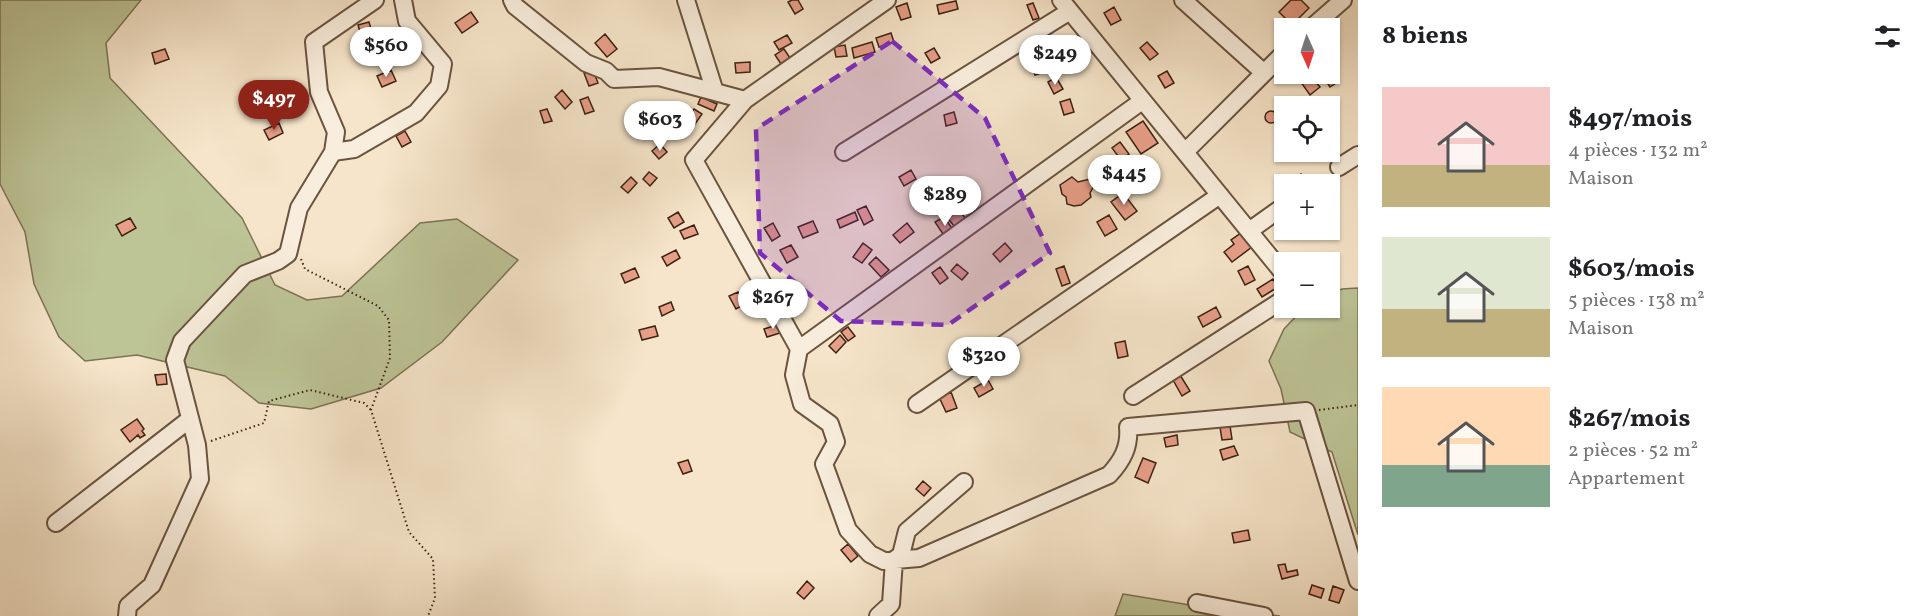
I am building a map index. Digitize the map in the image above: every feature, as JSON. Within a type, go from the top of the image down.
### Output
[{"type":"street","points":[[127,616],[128,606],[152,585],[201,480],[197,445],[175,360],[182,341],[245,274],[278,261],[288,254],[299,208],[333,152],[336,132],[319,92],[314,42],[375,0]]},
{"type":"street","points":[[333,152],[354,149],[416,113],[439,86],[443,64],[406,21],[403,0]]},
{"type":"street","points":[[512,0],[515,6],[586,63],[606,71],[614,79],[659,77],[745,100]]},
{"type":"street","points":[[686,0],[716,92]]},
{"type":"street","points":[[887,0],[745,100],[694,160],[799,349],[794,375],[802,404],[830,424],[836,442],[824,464],[848,530],[870,554],[884,561],[919,558],[1109,475],[1121,461],[1129,439],[1128,427],[1306,411],[1358,581]]},
{"type":"street","points":[[1322,18],[1343,0]]},
{"type":"street","points":[[1194,3],[1263,72]]},
{"type":"street","points":[[844,152],[1065,6],[1274,262]]},
{"type":"street","points":[[1185,152],[1274,62]]},
{"type":"street","points":[[799,349],[1142,101]]},
{"type":"street","points":[[1339,167],[1358,155]]},
{"type":"street","points":[[917,404],[1220,195]]},
{"type":"street","points":[[1249,231],[1274,213]]},
{"type":"street","points":[[1133,396],[1274,305]]},
{"type":"street","points":[[56,523],[190,419]]},
{"type":"street","points":[[894,560],[901,555],[907,531],[964,482]]},
{"type":"street","points":[[878,616],[891,604],[894,560]]},
{"type":"street","points":[[1197,603],[1264,616]]},
{"type":"path","points":[[301,258],[305,269],[378,306],[389,320],[390,358],[371,410]]},
{"type":"path","points":[[197,445],[264,423],[269,401],[310,390],[364,403],[371,410],[409,532],[433,559],[435,598],[428,616]]},
{"type":"path","points":[[1306,411],[1358,405]]},
{"type":"highlighted area","points":[[892,41],[985,118],[1050,253],[948,325],[841,321],[760,253],[756,129]]},
{"type":"green space","points":[[0,0],[141,0],[106,43],[110,78],[242,218],[275,285],[307,300],[342,296],[420,223],[457,219],[518,260],[442,342],[381,388],[311,409],[259,403],[225,376],[137,355],[85,361],[59,337],[34,284],[25,232],[0,184]]},
{"type":"green space","points":[[1358,288],[1358,535],[1332,452],[1290,432],[1281,389],[1269,361],[1284,329],[1294,318],[1340,318],[1340,290]]},
{"type":"green space","points":[[1123,594],[1202,607],[1280,616],[1115,616]]},
{"type":"building","points":[[798,0],[803,9],[795,14],[788,2]]},
{"type":"building","points":[[1291,0],[1301,0],[1309,8],[1299,18],[1285,18],[1279,12]]},
{"type":"building","points":[[956,1],[958,9],[939,14],[937,5]]},
{"type":"building","points":[[907,3],[911,17],[901,20],[896,7]]},
{"type":"building","points":[[1033,3],[1039,18],[1033,20],[1027,5]]},
{"type":"building","points":[[1114,7],[1121,20],[1111,25],[1104,13]]},
{"type":"building","points":[[471,12],[478,22],[462,33],[455,23]]},
{"type":"building","points":[[369,22],[373,36],[362,39],[358,25]]},
{"type":"building","points":[[891,33],[894,42],[879,47],[876,38]]},
{"type":"building","points":[[605,34],[617,49],[607,57],[595,43]]},
{"type":"building","points":[[787,35],[792,43],[779,50],[774,42]]},
{"type":"building","points":[[1052,37],[1062,49],[1056,54],[1046,41]]},
{"type":"building","points":[[872,42],[875,52],[854,58],[852,48]]},
{"type":"building","points":[[1147,42],[1158,54],[1150,60],[1140,48]]},
{"type":"building","points":[[845,45],[847,56],[836,57],[834,47]]},
{"type":"building","points":[[934,48],[940,58],[931,63],[925,53]]},
{"type":"building","points":[[165,49],[169,59],[155,64],[152,53]]},
{"type":"building","points":[[784,49],[792,61],[783,67],[775,55]]},
{"type":"building","points":[[1040,54],[1047,71],[1035,75],[1029,58]]},
{"type":"building","points":[[1071,55],[1082,68],[1075,73],[1065,61]]},
{"type":"building","points":[[750,62],[750,72],[736,73],[735,63]]},
{"type":"building","points":[[391,70],[396,81],[382,87],[377,76]]},
{"type":"building","points":[[593,70],[598,83],[589,86],[584,73]]},
{"type":"building","points":[[1167,71],[1174,83],[1165,88],[1158,76]]},
{"type":"building","points":[[1056,77],[1063,89],[1054,94],[1048,82]]},
{"type":"building","points":[[1302,84],[1317,84],[1320,87],[1310,95]]},
{"type":"building","points":[[562,90],[572,102],[565,109],[555,97]]},
{"type":"building","points":[[588,97],[594,111],[585,114],[580,100]]},
{"type":"building","points":[[701,97],[717,104],[714,111],[698,104]]},
{"type":"building","points":[[1070,99],[1074,112],[1064,115],[1060,102]]},
{"type":"building","points":[[547,109],[552,121],[544,123],[540,111]]},
{"type":"building","points":[[694,109],[702,114],[693,127],[685,121]]},
{"type":"building","points":[[1273,111],[1274,122],[1269,123],[1265,115]]},
{"type":"building","points":[[954,112],[957,123],[946,126],[944,115]]},
{"type":"building","points":[[1143,121],[1158,143],[1141,154],[1126,132]]},
{"type":"building","points":[[279,123],[283,133],[269,140],[264,130]]},
{"type":"building","points":[[405,131],[411,142],[402,147],[396,136]]},
{"type":"building","points":[[1120,142],[1129,154],[1121,160],[1112,148]]},
{"type":"building","points":[[660,144],[667,152],[659,159],[652,151]]},
{"type":"building","points":[[911,170],[916,179],[904,186],[899,177]]},
{"type":"building","points":[[649,172],[657,178],[650,186],[643,179]]},
{"type":"building","points":[[631,177],[637,183],[628,193],[621,187]]},
{"type":"building","points":[[1072,177],[1078,182],[1090,179],[1095,184],[1090,193],[1091,197],[1081,205],[1067,204],[1066,197],[1062,194],[1060,185]]},
{"type":"building","points":[[952,186],[958,191],[950,200],[944,195]]},
{"type":"building","points":[[1123,193],[1137,211],[1125,220],[1111,202]]},
{"type":"building","points":[[955,205],[966,219],[955,227],[944,214]]},
{"type":"building","points":[[866,206],[873,220],[864,225],[857,210]]},
{"type":"building","points":[[678,212],[684,222],[674,228],[668,218]]},
{"type":"building","points":[[855,212],[858,220],[840,228],[837,220]]},
{"type":"building","points":[[1109,215],[1117,229],[1105,236],[1097,222]]},
{"type":"building","points":[[944,217],[954,231],[945,237],[935,222]]},
{"type":"building","points":[[130,218],[136,228],[122,236],[116,225]]},
{"type":"building","points":[[813,221],[818,232],[803,238],[798,227]]},
{"type":"building","points":[[773,223],[780,236],[772,241],[764,228]]},
{"type":"building","points":[[907,223],[914,232],[900,243],[893,235]]},
{"type":"building","points":[[694,225],[698,234],[684,239],[680,231]]},
{"type":"building","points":[[1241,233],[1256,244],[1232,262],[1224,252],[1234,244],[1231,240]]},
{"type":"building","points":[[863,243],[872,250],[862,263],[853,257]]},
{"type":"building","points":[[1005,243],[1012,251],[1000,262],[993,254]]},
{"type":"building","points":[[791,245],[798,257],[787,263],[780,250]]},
{"type":"building","points":[[676,250],[680,258],[667,266],[662,257]]},
{"type":"building","points":[[876,257],[889,270],[881,277],[869,264]]},
{"type":"building","points":[[957,264],[968,273],[962,280],[951,271]]},
{"type":"building","points":[[1064,266],[1070,283],[1062,286],[1056,269]]},
{"type":"building","points":[[1248,266],[1255,280],[1245,285],[1238,271]]},
{"type":"building","points":[[940,267],[948,278],[940,284],[932,273]]},
{"type":"building","points":[[635,268],[639,277],[625,283],[621,274]]},
{"type":"building","points":[[1273,279],[1274,281],[1274,290],[1262,297],[1257,289]]},
{"type":"building","points":[[738,292],[745,304],[736,309],[729,296]]},
{"type":"building","points":[[671,302],[674,310],[662,316],[659,307]]},
{"type":"building","points":[[1216,307],[1221,317],[1203,327],[1198,317]]},
{"type":"building","points":[[780,324],[783,332],[767,337],[764,329]]},
{"type":"building","points":[[655,326],[658,336],[642,340],[639,330]]},
{"type":"building","points":[[848,327],[855,336],[848,341],[841,332]]},
{"type":"building","points":[[840,335],[846,342],[836,353],[829,346]]},
{"type":"building","points":[[1125,341],[1128,356],[1118,358],[1115,343]]},
{"type":"building","points":[[166,374],[167,384],[157,385],[155,375]]},
{"type":"building","points":[[1180,375],[1190,391],[1182,396],[1173,380]]},
{"type":"building","points":[[988,380],[993,389],[979,397],[974,388]]},
{"type":"building","points":[[951,392],[957,408],[946,412],[939,397]]},
{"type":"building","points":[[137,419],[145,435],[140,438],[138,435],[130,442],[121,430]]},
{"type":"building","points":[[1230,426],[1232,439],[1222,440],[1220,427]]},
{"type":"building","points":[[1177,435],[1178,445],[1166,447],[1164,438]]},
{"type":"building","points":[[1234,446],[1238,455],[1223,460],[1220,450]]},
{"type":"building","points":[[1143,458],[1156,463],[1148,483],[1135,477]]},
{"type":"building","points":[[688,460],[692,471],[683,474],[678,463]]},
{"type":"building","points":[[923,481],[931,488],[924,496],[916,489]]},
{"type":"building","points":[[1248,530],[1250,540],[1234,543],[1232,533]]},
{"type":"building","points":[[848,544],[858,556],[851,562],[841,550]]},
{"type":"building","points":[[1285,564],[1287,572],[1297,570],[1298,575],[1282,579],[1278,565]]},
{"type":"building","points":[[807,581],[814,588],[804,599],[797,593]]},
{"type":"building","points":[[1312,585],[1324,589],[1321,598],[1309,594]]},
{"type":"building","points":[[1333,586],[1344,590],[1339,603],[1329,600]]}]
